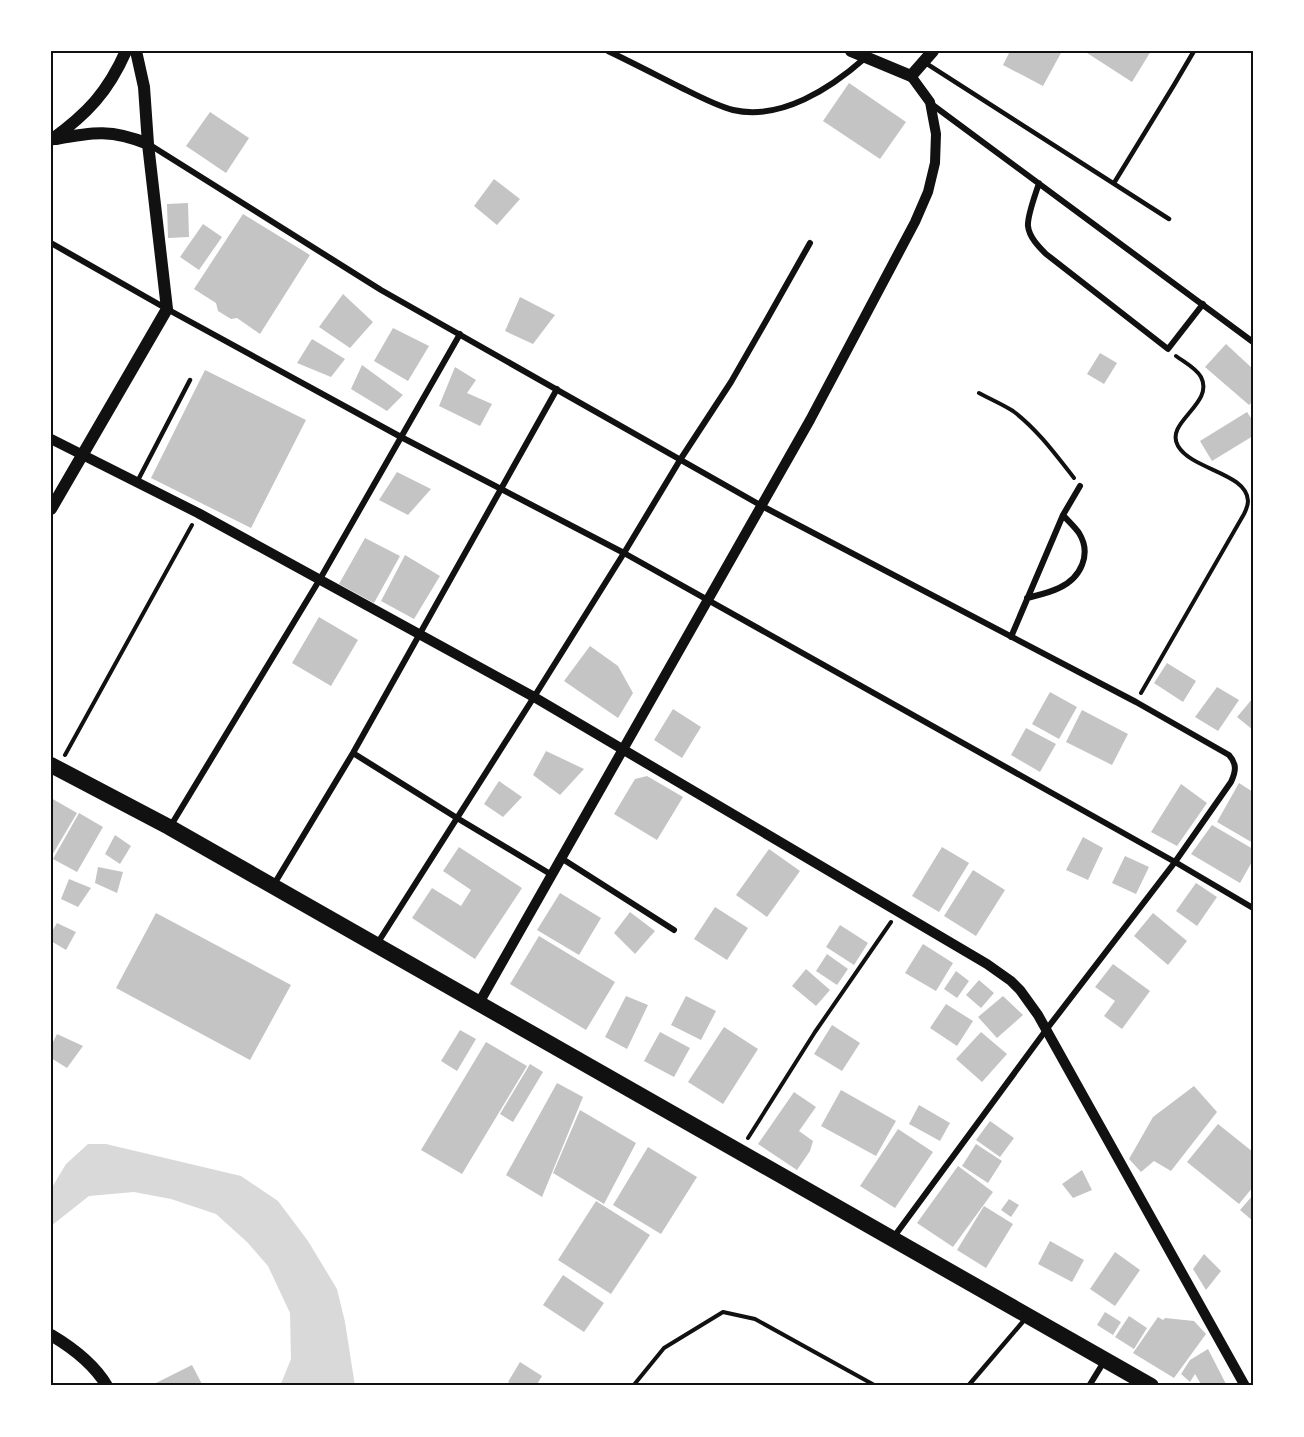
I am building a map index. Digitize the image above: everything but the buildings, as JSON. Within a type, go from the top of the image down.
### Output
[{"type":"highway","points":[[54,767],[169,827],[1151,1386]]},
{"type":"main road","points":[[51,140],[82,116],[95,102],[106,88],[126,51]]},
{"type":"main road","points":[[51,509],[167,309],[148,144],[144,87],[136,51]]},
{"type":"main road","points":[[851,51],[911,76],[933,51]]},
{"type":"main road","points":[[51,140],[101,132],[118,134],[148,144]]},
{"type":"main road","points":[[51,1335],[85,1359],[101,1376],[106,1386]]},
{"type":"street","points":[[608,51],[702,98],[733,110],[759,112],[790,106],[824,90],[866,57]]},
{"type":"street","points":[[911,76],[930,102],[1253,342]]},
{"type":"street","points":[[479,1003],[762,506],[915,222],[928,192],[935,163],[936,134],[930,102]]},
{"type":"street","points":[[148,144],[381,290],[680,460],[762,506],[1136,702],[1229,755],[1233,760],[1236,767],[1231,782],[1175,862],[1046,1030],[893,1239]]},
{"type":"street","points":[[1039,183],[1030,210],[1028,226],[1034,242],[1046,254],[1168,349],[1203,304]]},
{"type":"street","points":[[51,243],[401,437],[624,553],[1253,908]]},
{"type":"street","points":[[376,945],[731,382],[810,243]]},
{"type":"street","points":[[169,827],[320,579],[460,334]]},
{"type":"street","points":[[273,886],[353,753],[557,389]]},
{"type":"street","points":[[51,439],[198,513],[534,697],[987,964],[1011,981],[1028,1000],[1046,1030],[1245,1386]]},
{"type":"street","points":[[1011,637],[1063,515],[1080,486]]},
{"type":"street","points":[[1027,598],[1061,587],[1072,579],[1081,567],[1085,556],[1084,545],[1079,534],[1063,515]]},
{"type":"street","points":[[353,753],[552,875]]},
{"type":"street","points":[[561,858],[674,930]]},
{"type":"street","points":[[1089,1386],[1105,1360]]},
{"type":"lane","points":[[1114,183],[1194,51]]},
{"type":"lane","points":[[924,62],[1169,219]]},
{"type":"lane","points":[[137,482],[190,380]]},
{"type":"lane","points":[[968,1386],[1028,1316]]},
{"type":"path","points":[[1136,702],[1244,514],[1248,503],[1243,487],[1236,481],[1206,468],[1178,447],[1175,439],[1176,432],[1196,406],[1203,393],[1203,383],[1201,376],[1194,369],[1168,349]]},
{"type":"path","points":[[979,393],[1012,411],[1031,427],[1052,449],[1080,486]]},
{"type":"path","points":[[54,767],[198,513]]},
{"type":"path","points":[[739,1152],[815,1032],[898,912]]},
{"type":"path","points":[[633,1386],[664,1348],[723,1311],[755,1319],[876,1386]]},
{"type":"shaded area","points":[[88,1144],[106,1144],[241,1176],[278,1201],[308,1241],[337,1289],[345,1322],[355,1386],[280,1386],[291,1359],[290,1313],[268,1266],[247,1242],[216,1214],[171,1199],[134,1192],[89,1196],[51,1226],[51,1189],[66,1164]]}]
